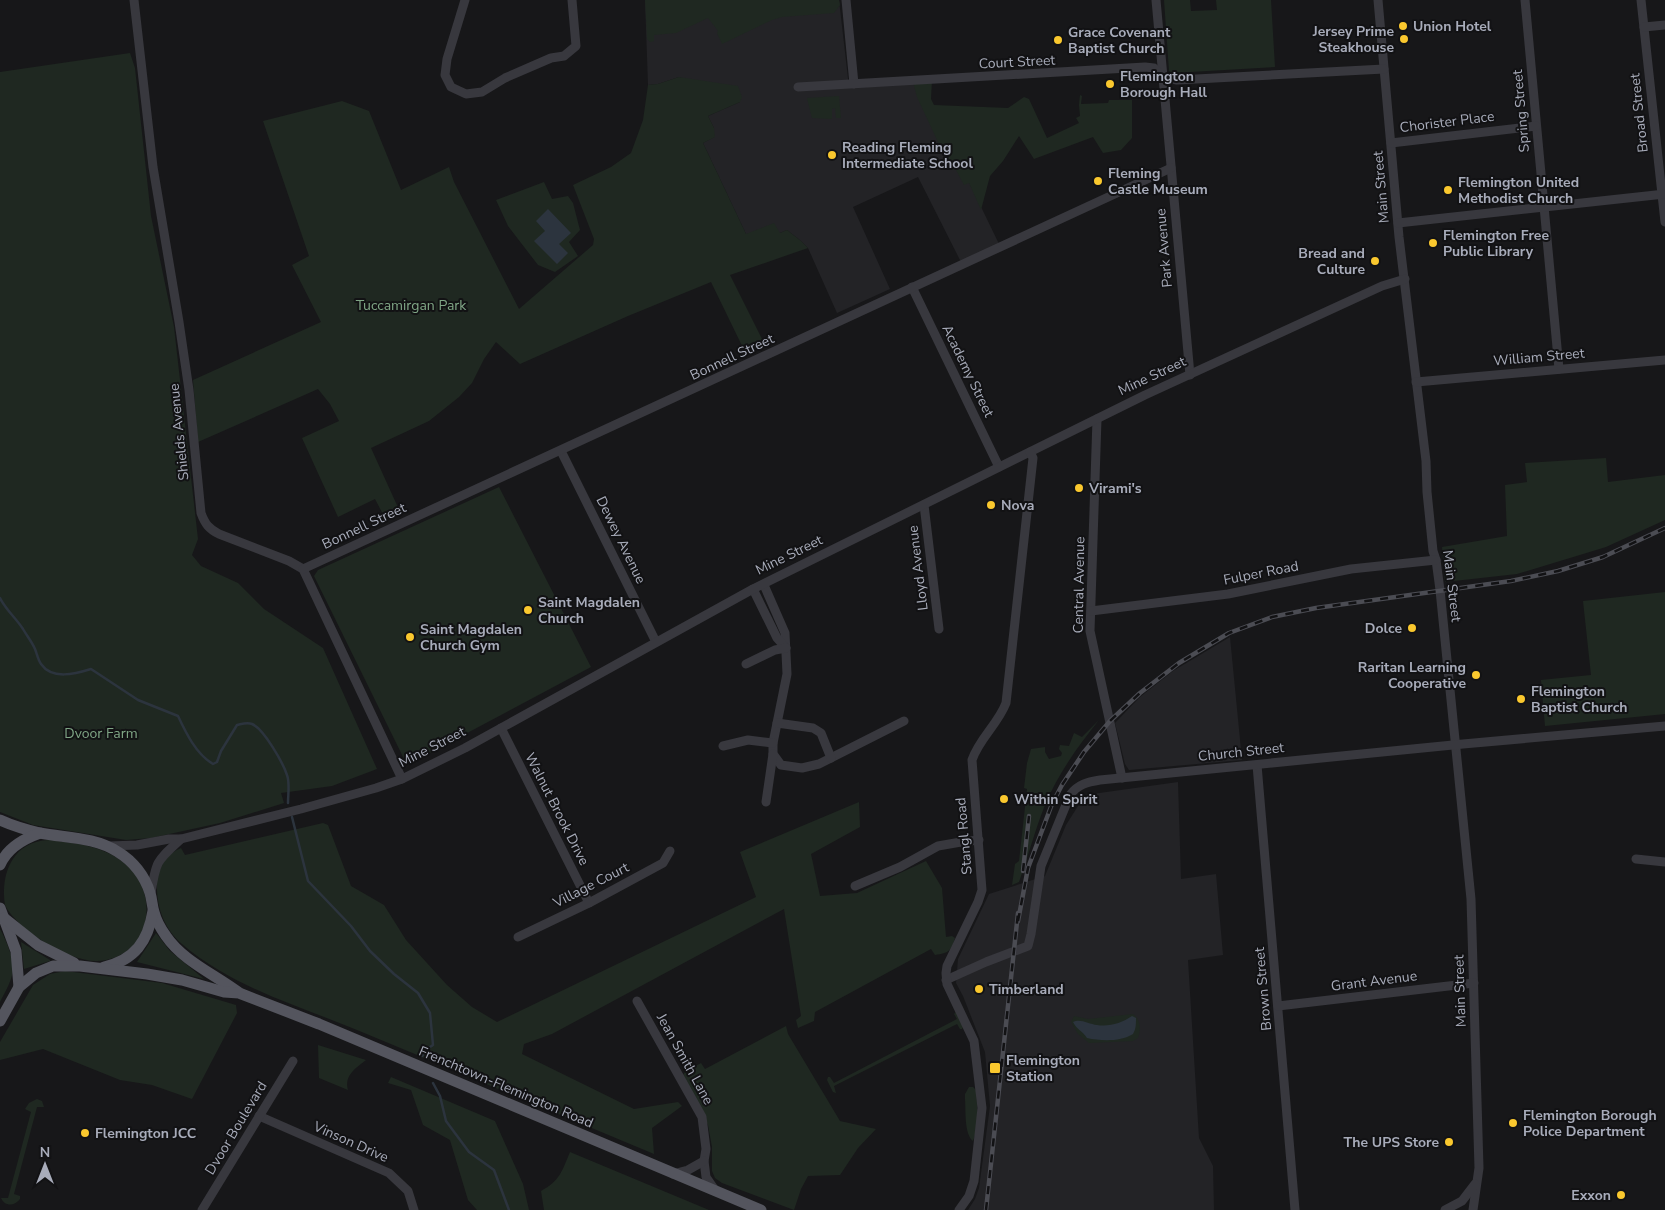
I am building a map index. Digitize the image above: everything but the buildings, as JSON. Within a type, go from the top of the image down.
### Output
[{"type":"main road","points":[[0,820],[40,833],[77,838],[109,846],[136,867],[143,876],[150,893]]},
{"type":"main road","points":[[0,865],[6,855],[17,844],[26,838],[40,833]]},
{"type":"main road","name":"Frenchtown-Flemington Road","points":[[150,893],[154,911],[165,935],[171,942],[201,968],[239,994]]},
{"type":"main road","points":[[100,967],[113,965],[134,952],[149,933],[154,911]]},
{"type":"main road","points":[[2,913],[38,946],[80,966]]},
{"type":"main road","points":[[0,1021],[18,987],[16,951],[2,913]]},
{"type":"main road","name":"Frenchtown-Flemington Road","points":[[18,987],[32,976],[47,968],[66,965],[100,967],[170,978],[239,994],[319,1024],[761,1210]]},
{"type":"street","name":"Shields Avenue","points":[[134,0],[152,166],[189,390],[201,513],[210,529],[219,534],[289,561],[303,569]]},
{"type":"street","points":[[466,0],[447,60],[445,74],[452,87],[466,94],[482,92],[512,75],[551,58],[564,56],[570,52],[576,46],[572,0]]},
{"type":"street","points":[[846,0],[854,84]]},
{"type":"street","name":"Park Avenue","points":[[1156,0],[1190,375]]},
{"type":"street","name":"Main Street","points":[[1378,0],[1398,223],[1426,460],[1433,552],[1436,560],[1471,899],[1478,1177],[1473,1210]]},
{"type":"street","name":"Spring Street","points":[[1525,0],[1559,368]]},
{"type":"street","name":"Broad Street","points":[[1641,0],[1664,194],[1665,222]]},
{"type":"street","points":[[1644,27],[1665,25]]},
{"type":"street","name":"Court Street","points":[[798,87],[1145,67],[1154,68],[1164,77],[1176,80],[1384,69]]},
{"type":"street","name":"Chorister Place","points":[[1391,142],[1536,126]]},
{"type":"street","name":"Bonnell Street","points":[[303,569],[1171,168]]},
{"type":"street","points":[[1398,223],[1664,194]]},
{"type":"street","name":"Mine Street","points":[[109,846],[182,839],[282,814],[402,779],[501,728],[753,589],[1097,419],[1382,286],[1404,279]]},
{"type":"street","name":"Academy Street","points":[[912,287],[999,467]]},
{"type":"street","name":"William Street","points":[[1416,382],[1665,360]]},
{"type":"street","name":"Central Avenue","points":[[1097,419],[1091,637],[1122,778]]},
{"type":"street","name":"Dewey Avenue","points":[[561,451],[656,642]]},
{"type":"street","name":"Stangl Road","points":[[946,980],[947,966],[982,890],[972,760],[977,749],[999,718],[1006,703],[1033,458],[1030,452]]},
{"type":"street","name":"Lloyd Avenue","points":[[924,505],[940,629]]},
{"type":"street","name":"Fulper Road","points":[[1091,611],[1228,594],[1351,570],[1436,560]]},
{"type":"street","points":[[303,569],[402,779]]},
{"type":"street","points":[[764,584],[786,633],[787,674],[773,743],[766,802]]},
{"type":"street","points":[[753,589],[777,638],[786,648]]},
{"type":"street","points":[[746,664],[775,650],[786,648]]},
{"type":"street","points":[[773,754],[781,765],[794,768],[810,767],[904,721]]},
{"type":"street","points":[[777,722],[813,728],[821,733],[831,758]]},
{"type":"street","name":"Church Street","points":[[946,980],[1028,946],[1041,866],[1070,794],[1074,789],[1084,784],[1122,778],[1456,744],[1665,726]]},
{"type":"street","name":"Walnut Brook Drive","points":[[501,728],[589,902]]},
{"type":"street","points":[[723,746],[748,740],[773,743]]},
{"type":"street","name":"Brown Street","points":[[1257,765],[1295,1210]]},
{"type":"street","name":"Mine Street","points":[[150,893],[155,868],[160,859],[182,839]]},
{"type":"street","points":[[855,886],[900,867],[938,846],[978,840]]},
{"type":"street","name":"Village Court","points":[[518,937],[663,863],[670,851]]},
{"type":"street","points":[[1636,858],[1665,862]]},
{"type":"street","points":[[946,980],[973,1036],[982,1108],[974,1181],[969,1196],[959,1210]]},
{"type":"street","name":"Grant Avenue","points":[[1278,1006],[1474,983]]},
{"type":"street","name":"Jean Smith Lane","points":[[637,1001],[702,1117],[706,1150],[704,1161],[706,1177],[717,1192]]},
{"type":"street","name":"Dvoor Boulevard","points":[[204,1210],[293,1061]]},
{"type":"street","name":"Vinson Drive","points":[[259,1116],[389,1173],[408,1191],[414,1210]]},
{"type":"street","points":[[673,1174],[688,1170],[704,1161]]},
{"type":"street","points":[[1445,1210],[1464,1200],[1478,1177]]},
{"type":"shaded area","name":"Reading Fleming Intermediate School","points":[[645,0],[839,0],[849,87],[920,81],[1000,246],[962,264],[918,177],[853,207],[890,289],[837,313],[808,248],[801,241],[787,230],[780,233],[746,234],[703,143],[714,137],[714,128],[708,116],[740,102],[679,77],[658,84],[648,85]]},
{"type":"shaded area","points":[[548,209],[571,233],[559,244],[568,253],[557,264],[534,241],[545,231],[536,221]]},
{"type":"shaded area","points":[[1230,637],[1242,760],[1129,770],[1125,764],[1115,723],[1140,697],[1173,671]]},
{"type":"shaded area","points":[[1178,782],[1181,879],[1216,874],[1223,955],[1188,960],[1199,1138],[1213,1166],[1214,1210],[968,1210],[979,1188],[990,1106],[985,1052],[956,983],[958,959],[989,894],[1045,876],[1066,825],[1085,795]]},
{"type":"shaded area","points":[[1132,1016],[1136,1018],[1133,1034],[1116,1040],[1087,1038],[1073,1022],[1082,1021],[1097,1025],[1111,1025]]},
{"type":"green space","points":[[645,0],[839,0],[840,5],[834,13],[782,17],[772,20],[722,44],[717,33],[718,31],[708,18],[676,33],[654,35],[654,41],[650,42],[647,39]]},
{"type":"green space","points":[[1164,0],[1190,0],[1191,11],[1217,10],[1216,0],[1271,0],[1275,67],[1173,73],[1169,71]]},
{"type":"green space","name":"Dvoor Farm","points":[[130,53],[135,68],[151,216],[174,327],[198,539],[192,555],[201,566],[238,583],[264,609],[323,648],[377,769],[332,786],[281,793],[284,803],[220,823],[151,838],[126,840],[33,825],[0,812],[0,72]]},
{"type":"green space","name":"Tuccamirgan Park","points":[[679,77],[738,86],[742,97],[740,102],[708,116],[714,128],[715,137],[703,143],[746,234],[774,223],[780,233],[787,230],[808,248],[730,275],[765,345],[746,354],[711,282],[628,316],[520,364],[496,342],[484,359],[472,383],[459,397],[429,421],[371,448],[401,514],[386,520],[375,499],[338,517],[302,438],[339,421],[330,404],[318,389],[198,442],[193,380],[321,322],[292,265],[309,256],[263,121],[342,101],[369,111],[401,190],[449,167],[454,182],[519,309],[593,245],[594,239],[573,185],[611,167],[631,153],[643,120],[648,85],[658,84]]},
{"type":"green space","points":[[932,80],[931,99],[934,105],[1008,108],[1024,97],[1029,99],[1047,138],[1079,123],[1076,118],[1080,116],[1080,95],[1082,96],[1081,104],[1108,103],[1109,100],[1132,100],[1132,138],[1121,150],[1103,153],[1093,137],[1034,159],[1019,136],[1003,161],[990,176],[981,210],[969,183],[964,185],[956,170],[951,170],[917,97],[913,82]]},
{"type":"green space","points":[[839,96],[841,118],[836,118],[835,108],[832,109],[832,119],[812,118],[807,98]]},
{"type":"green space","points":[[544,182],[552,199],[568,196],[573,203],[580,230],[569,242],[578,256],[555,272],[538,265],[508,226],[496,200]]},
{"type":"green space","points":[[1606,458],[1608,482],[1665,475],[1665,520],[1606,547],[1517,574],[1445,582],[1442,547],[1507,536],[1505,485],[1527,482],[1525,463]]},
{"type":"green space","points":[[499,487],[591,667],[407,765],[314,576],[318,570]]},
{"type":"green space","points":[[1665,592],[1665,714],[1545,726],[1541,680],[1591,675],[1583,601]]},
{"type":"green space","points":[[1099,720],[1076,750],[1056,782],[1041,814],[1019,882],[1012,885],[1015,864],[1019,861],[1027,789],[1024,788],[1031,749],[1045,747],[1045,752],[1049,759],[1061,756],[1060,745],[1069,746],[1074,733],[1082,737]]},
{"type":"green space","points":[[859,802],[860,827],[811,854],[820,896],[857,893],[926,861],[942,888],[946,937],[952,936],[955,938],[949,951],[935,955],[931,949],[815,1012],[814,1021],[798,1028],[796,1020],[801,1016],[784,909],[552,1034],[524,1044],[522,1054],[634,1109],[678,1102],[682,1106],[652,1128],[654,1154],[244,984],[201,959],[182,944],[166,924],[158,900],[157,877],[161,866],[167,857],[181,848],[185,855],[323,823],[328,825],[351,886],[384,905],[406,940],[447,985],[472,1007],[497,1022],[756,897],[740,852]]},
{"type":"green space","points":[[49,840],[79,844],[108,853],[124,863],[136,876],[144,891],[147,907],[145,923],[139,937],[129,949],[115,957],[97,961],[86,960],[45,943],[11,915],[5,905],[4,893],[7,870],[12,860],[18,852],[27,846]]},
{"type":"green space","points":[[0,929],[11,954],[13,972],[0,1002]]},
{"type":"green space","points":[[156,933],[170,951],[204,979],[137,962]]},
{"type":"green space","points":[[21,942],[50,960],[50,961],[24,969]]},
{"type":"green space","points":[[65,971],[162,983],[236,1005],[237,1013],[192,1099],[152,1085],[120,1080],[43,1049],[0,1060],[0,1042],[33,985],[50,974]]},
{"type":"green space","points":[[956,1012],[963,1027],[962,1029],[957,1024],[834,1086],[836,1093],[833,1092],[827,1080],[828,1077],[834,1083],[957,1019],[954,1014]]},
{"type":"green space","points":[[1133,1014],[1138,1019],[1140,1028],[1138,1038],[1133,1041],[1089,1043],[1078,1034],[1071,1022],[1074,1016],[1088,1019]]},
{"type":"green space","points":[[786,1026],[788,1034],[840,1121],[876,1129],[858,1148],[840,1175],[808,1176],[801,1189],[794,1210],[722,1183],[715,1178],[712,1171],[712,1147],[708,1125],[683,1075],[701,1063],[705,1069]]},
{"type":"green space","points":[[318,1045],[366,1060],[349,1076],[348,1090],[319,1078]]},
{"type":"green space","points":[[391,1077],[495,1121],[523,1184],[529,1210],[477,1210],[468,1200],[450,1140],[423,1125],[411,1090],[388,1083]]},
{"type":"green space","points":[[969,1087],[973,1087],[976,1090],[977,1102],[977,1123],[973,1141],[968,1133],[966,1122],[965,1094]]},
{"type":"green space","points":[[37,1099],[42,1101],[44,1107],[37,1107],[14,1194],[20,1196],[20,1199],[15,1203],[7,1204],[1,1198],[8,1198],[31,1112],[25,1109],[29,1103]]},
{"type":"green space","points":[[570,1152],[709,1210],[544,1210],[541,1191],[556,1179]]},
{"type":"waterway","points":[[0,598],[23,629],[34,646],[40,662],[46,669],[57,674],[78,673],[91,669],[138,700],[178,716],[188,736],[201,755],[213,764],[217,762],[221,751],[237,725],[248,723],[257,727],[272,747],[285,770],[288,781],[288,803]]},
{"type":"waterway","points":[[292,817],[308,881],[351,926],[370,951],[394,974],[418,993],[430,1013],[433,1045],[422,1056]]},
{"type":"waterway","points":[[433,1083],[440,1096],[446,1121],[469,1152],[494,1170],[509,1210]]},
{"type":"railway","points":[[1018,921],[1028,868],[1052,804],[1062,785],[1084,752],[1110,721],[1140,693],[1179,663],[1229,633],[1272,617],[1316,608],[1511,581],[1558,571],[1603,557],[1665,528]]},
{"type":"railway","points":[[1023,871],[1029,816]]},
{"type":"railway","points":[[986,1210],[1018,913]]},
{"type":"place","name":"Union Hotel","points":[[1403,26]]},
{"type":"place","name":"Jersey Prime Steakhouse","points":[[1404,39]]},
{"type":"place","name":"Grace Covenant Baptist Church","points":[[1058,40]]},
{"type":"place","name":"Flemington Borough Hall","points":[[1110,84]]},
{"type":"place","name":"Reading Fleming Intermediate School","points":[[832,155]]},
{"type":"place","name":"Fleming Castle Museum","points":[[1098,181]]},
{"type":"place","name":"Flemington United Methodist Church","points":[[1448,190]]},
{"type":"place","name":"Flemington Free Public Library","points":[[1433,243]]},
{"type":"place","name":"Bread and Culture","points":[[1375,261]]},
{"type":"place","name":"Virami's","points":[[1079,488]]},
{"type":"place","name":"Nova","points":[[991,505]]},
{"type":"place","name":"Saint Magdalen Church","points":[[528,610]]},
{"type":"place","name":"Dolce","points":[[1412,628]]},
{"type":"place","name":"Saint Magdalen Church Gym","points":[[410,637]]},
{"type":"place","name":"Raritan Learning Cooperative","points":[[1476,675]]},
{"type":"place","name":"Flemington Baptist Church","points":[[1521,699]]},
{"type":"place","name":"Within Spirit","points":[[1004,799]]},
{"type":"place","name":"Timberland","points":[[979,989]]},
{"type":"place","name":"Flemington Station","points":[[995,1068]]},
{"type":"place","name":"Flemington Borough Police Department","points":[[1513,1123]]},
{"type":"place","name":"Flemington JCC","points":[[85,1133]]},
{"type":"place","name":"The UPS Store","points":[[1449,1142]]},
{"type":"place","name":"Exxon","points":[[1621,1195]]}]
